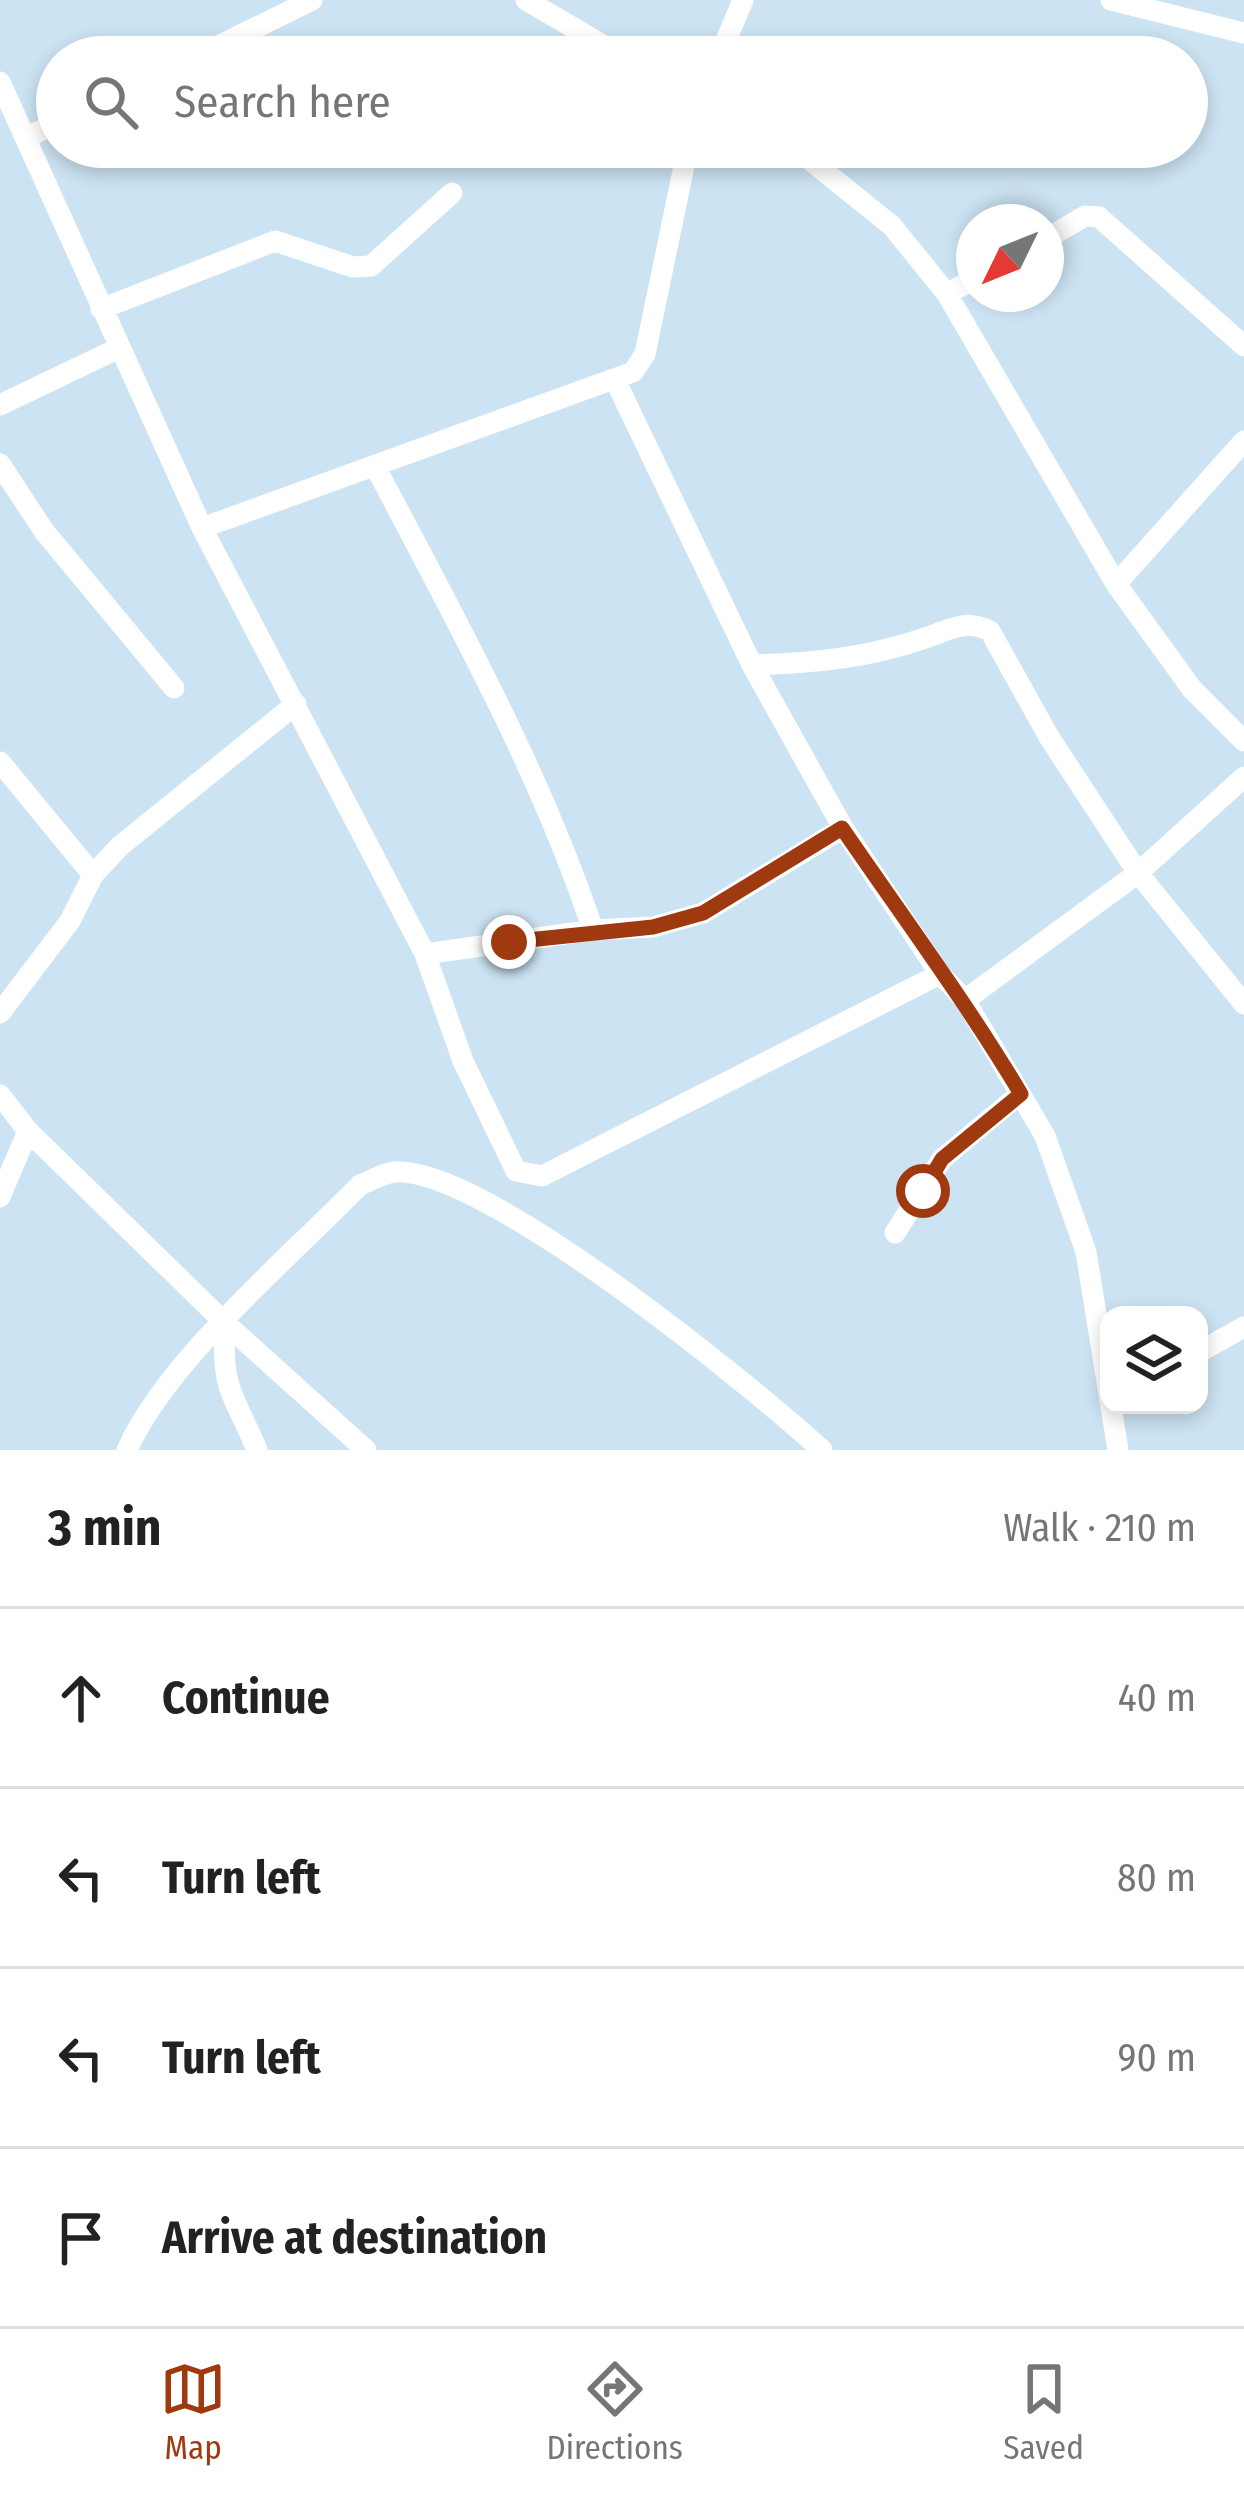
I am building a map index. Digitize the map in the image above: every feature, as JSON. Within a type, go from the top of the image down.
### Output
[{"type":"street","points":[[239,36],[312,0]]},
{"type":"street","points":[[526,0],[587,36]]},
{"type":"street","points":[[728,36],[743,0]]},
{"type":"street","points":[[1111,0],[1244,32]]},
{"type":"street","points":[[0,82],[16,132],[202,528],[425,954],[463,1061],[517,1172],[542,1176],[940,974]]},
{"type":"street","points":[[202,528],[616,382],[645,354],[684,168]]},
{"type":"street","points":[[820,168],[892,226],[947,294],[1115,584],[1192,689],[1244,741]]},
{"type":"street","points":[[101,309],[275,241],[353,267],[371,266],[452,193]]},
{"type":"street","points":[[1064,228],[1085,216],[1099,217],[1244,346]]},
{"type":"street","points":[[947,294],[956,289]]},
{"type":"street","points":[[0,405],[118,348]]},
{"type":"street","points":[[616,382],[752,664],[842,828],[940,974],[965,1000],[1046,1136],[1086,1252],[1100,1339]]},
{"type":"street","points":[[1115,584],[1244,441]]},
{"type":"street","points":[[0,464],[44,531],[174,688]]},
{"type":"street","points":[[375,466],[483,672],[573,871],[592,930]]},
{"type":"street","points":[[752,664],[832,662],[886,652],[965,624],[990,631],[1049,737],[1138,873],[1244,1004]]},
{"type":"street","points":[[0,1013],[70,921],[94,875],[119,846],[296,704]]},
{"type":"street","points":[[0,762],[94,875]]},
{"type":"street","points":[[965,1000],[1138,873],[1244,777]]},
{"type":"street","points":[[425,954],[592,930],[653,927],[703,913],[842,828]]},
{"type":"street","points":[[895,1233],[942,1159],[1021,1094]]},
{"type":"street","points":[[0,1095],[28,1131],[225,1323],[366,1450]]},
{"type":"street","points":[[0,1197],[28,1131]]},
{"type":"street","points":[[127,1450],[146,1408],[225,1323],[360,1185],[394,1172],[487,1202],[564,1250],[704,1349],[822,1450]]},
{"type":"street","points":[[225,1323],[225,1385],[257,1450]]},
{"type":"street","points":[[1208,1347],[1244,1327]]},
{"type":"street","points":[[1112,1414],[1118,1450]]},
{"type":"route","points":[[509,942],[653,927],[703,913],[842,828],[940,974],[965,1000],[1021,1094],[942,1159],[923,1191]]}]
